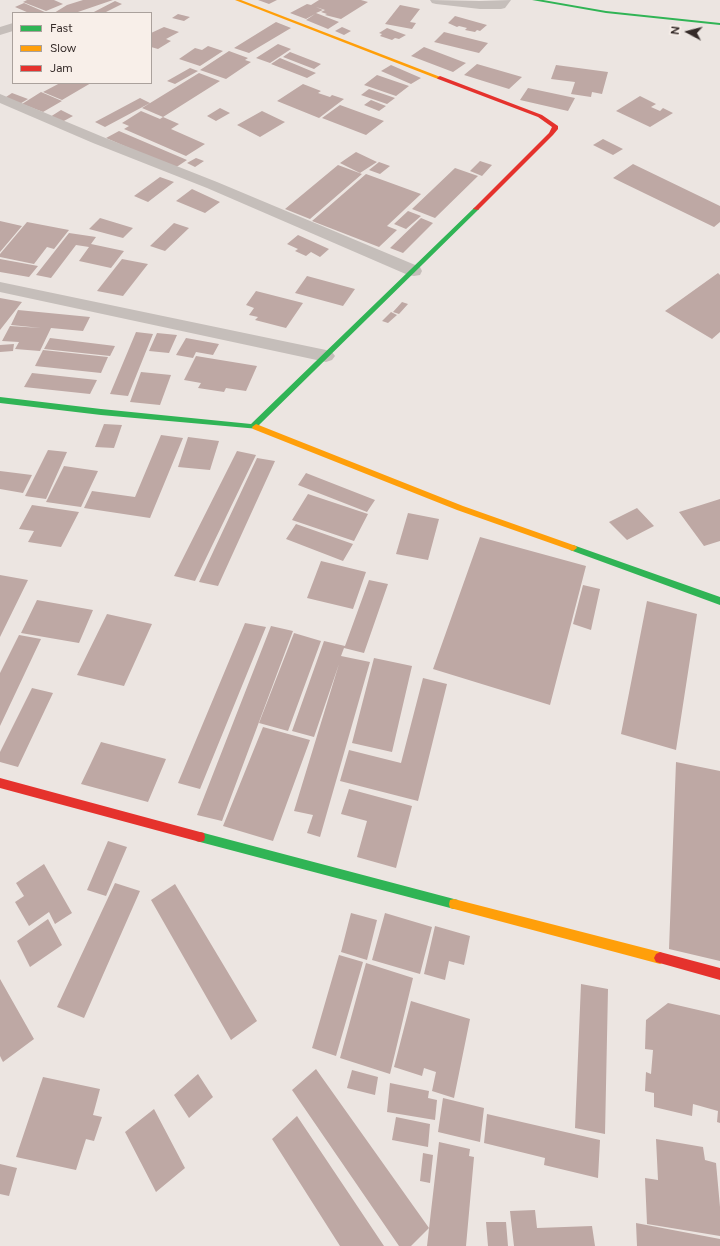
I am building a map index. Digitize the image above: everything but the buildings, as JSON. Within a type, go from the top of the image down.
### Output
[{"type":"street","points":[[237,0],[540,116],[555,126],[555,129],[551,134],[414,271],[253,426]]},
{"type":"street","points":[[436,0],[480,5],[501,4],[505,0]]},
{"type":"street","points":[[534,0],[606,12],[720,24]]},
{"type":"street","points":[[0,31],[12,27]]},
{"type":"street","points":[[0,98],[98,140],[212,185],[414,271]]},
{"type":"street","points":[[0,287],[326,356]]},
{"type":"street","points":[[0,400],[101,412],[253,426],[460,508],[720,601]]},
{"type":"street","points":[[0,783],[720,974]]},
{"type":"traffic: fast","points":[[534,0],[606,12],[720,24]]},
{"type":"traffic: fast","points":[[253,426],[476,209]]},
{"type":"traffic: fast","points":[[0,400],[101,412],[256,427]]},
{"type":"traffic: fast","points":[[573,548],[720,601]]},
{"type":"traffic: fast","points":[[200,837],[454,904]]},
{"type":"traffic: slow","points":[[237,0],[440,78]]},
{"type":"traffic: slow","points":[[256,427],[460,508],[573,548]]},
{"type":"traffic: slow","points":[[454,904],[660,958]]},
{"type":"traffic: jam","points":[[440,78],[540,116],[555,126],[555,129],[551,134],[476,209]]},
{"type":"traffic: jam","points":[[0,783],[200,837]]},
{"type":"traffic: jam","points":[[660,958],[720,974]]}]
